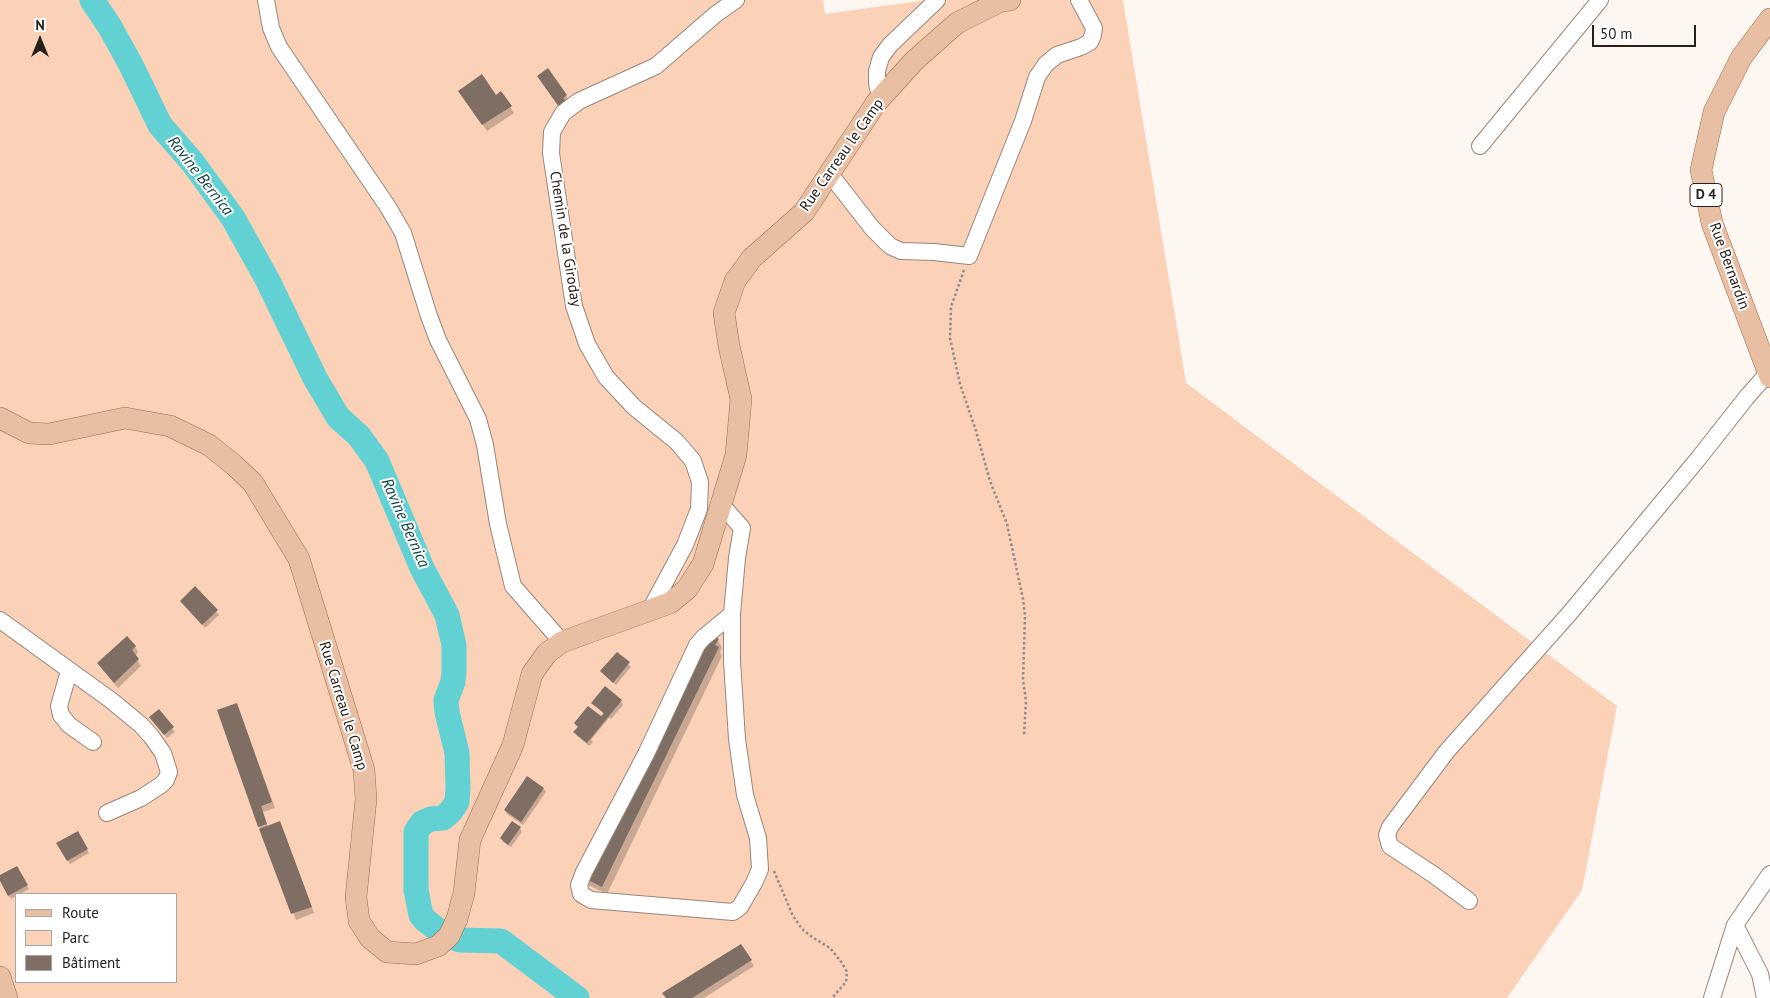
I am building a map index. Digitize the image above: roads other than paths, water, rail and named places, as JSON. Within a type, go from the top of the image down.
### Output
[{"type":"main road","name":"Rue Carreau le Camp","points":[[0,418],[28,433],[49,434],[125,418],[170,426],[209,445],[253,483],[299,559],[364,770],[366,799],[356,897],[359,921],[370,938],[387,952],[416,954],[438,946],[449,936],[458,920],[464,892],[470,840],[513,746],[532,674],[547,653],[562,642],[670,602],[687,589],[703,564],[736,455],[740,400],[724,313],[735,281],[752,258],[804,212],[876,103],[914,61],[957,23],[1001,1],[1010,0]]},
{"type":"main road","name":"Rue Bernardin","points":[[1769,375],[1712,223],[1701,170],[1714,112],[1740,58],[1770,19]]},
{"type":"main road","points":[[0,977],[7,998]]},
{"type":"street","points":[[266,0],[271,28],[279,47],[388,206],[403,233],[438,340],[478,419],[485,445],[498,524],[513,586],[562,642]]},
{"type":"street","name":"Chemin de la Giroday","points":[[650,610],[689,536],[699,508],[700,482],[693,461],[677,442],[634,407],[606,377],[587,344],[574,306],[551,153],[552,132],[563,113],[579,101],[656,66],[716,14],[736,0]]},
{"type":"street","points":[[883,96],[879,92],[877,83],[877,72],[881,57],[890,45],[937,0]]},
{"type":"street","points":[[830,174],[872,228],[890,246],[901,251],[969,256],[1023,122],[1037,77],[1046,64],[1057,55],[1081,47],[1090,42],[1093,36],[1094,28],[1079,0]]},
{"type":"street","points":[[1480,146],[1600,0]]},
{"type":"street","points":[[1469,901],[1390,846],[1387,835],[1390,827],[1447,750],[1575,607],[1746,398],[1769,375]]},
{"type":"street","points":[[721,504],[742,528],[732,614],[732,661],[738,739],[745,795],[758,838],[760,869],[740,907],[733,912],[591,900],[581,894],[579,885],[646,754],[697,645],[732,614]]},
{"type":"street","points":[[0,620],[112,701],[141,725],[163,753],[168,772],[166,780],[141,798],[107,813]]},
{"type":"street","points":[[69,671],[59,706],[61,715],[69,725],[93,742]]},
{"type":"street","points":[[1712,998],[1735,925],[1770,874]]},
{"type":"street","points":[[1735,925],[1760,974],[1766,998]]},
{"type":"waterway","name":"Ravine Bernica","points":[[92,0],[110,27],[131,65],[160,125],[193,163],[233,218],[267,279],[315,378],[338,417],[359,436],[377,461],[422,568],[447,615],[454,645],[454,672],[453,682],[446,700],[457,753],[457,802],[443,818],[431,819],[422,823],[416,832],[416,890],[421,915],[443,934],[460,940],[501,941],[577,998]]}]
